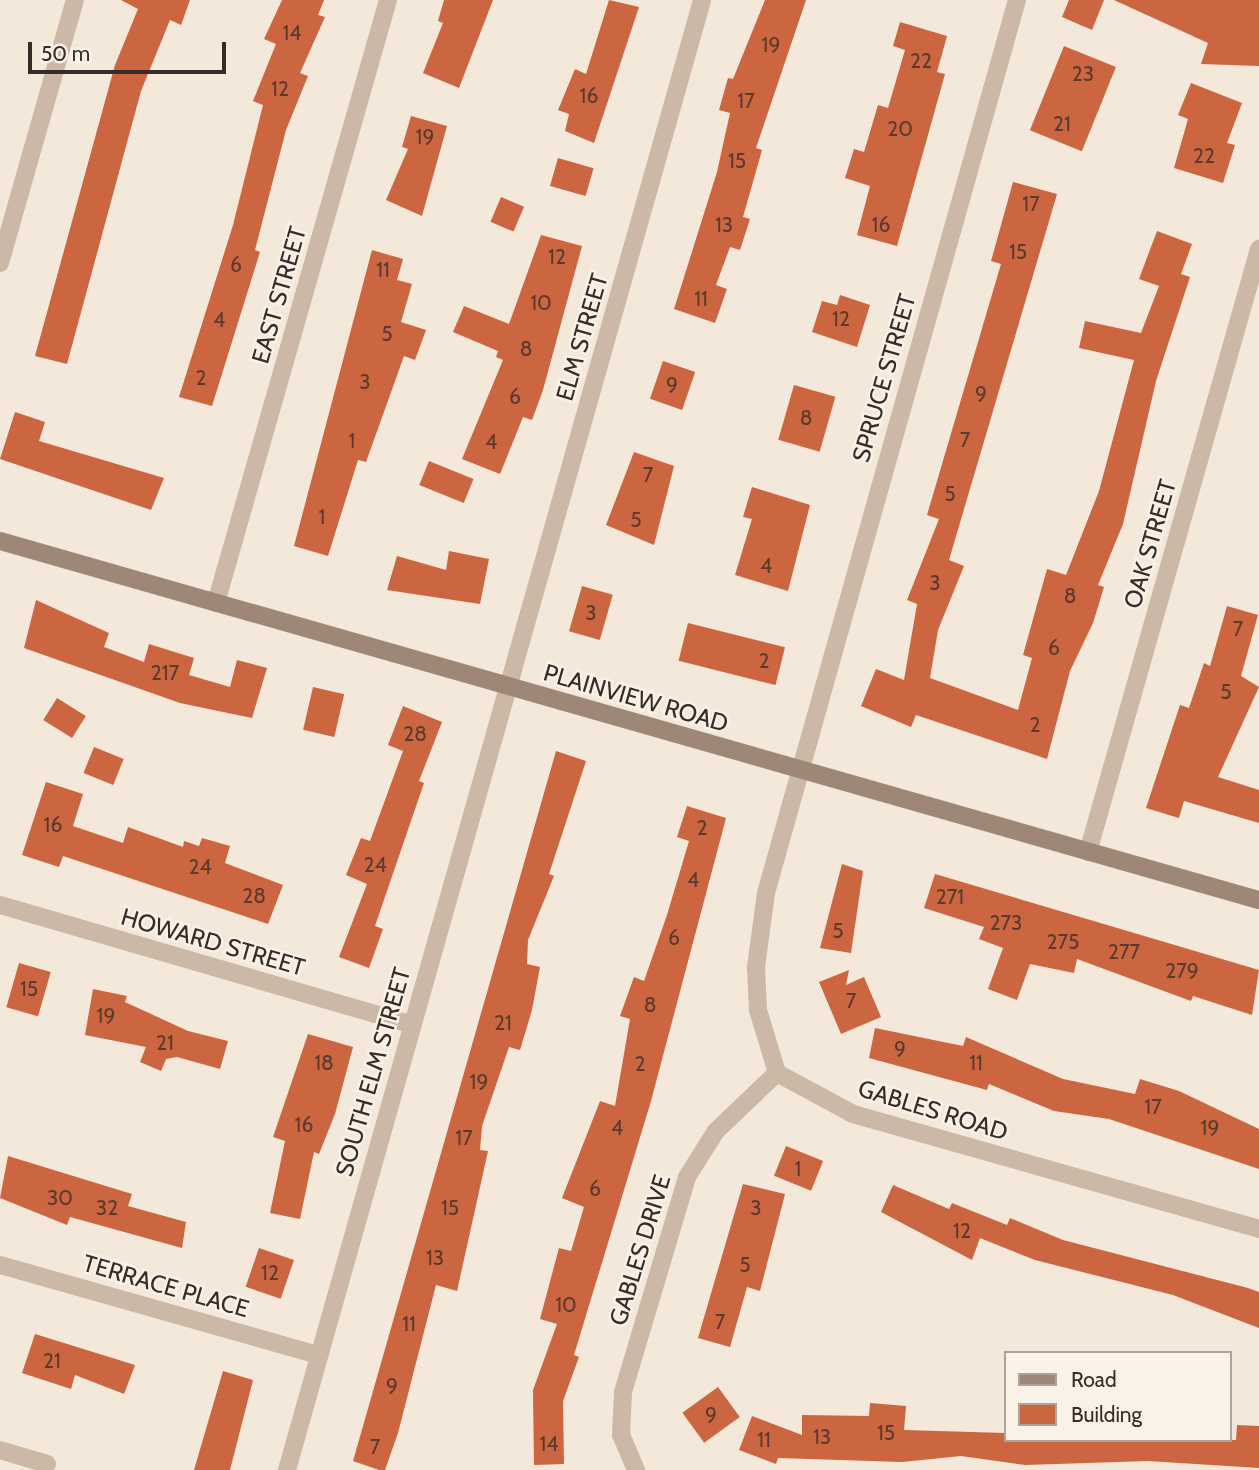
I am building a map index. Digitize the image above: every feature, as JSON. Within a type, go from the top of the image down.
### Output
[{"type":"main road","name":"PLAINVIEW ROAD","points":[[0,541],[1259,901]]},
{"type":"street","points":[[0,263],[75,0]]},
{"type":"street","name":"EAST STREET","points":[[216,603],[388,0]]},
{"type":"street","name":"ELM STREET","points":[[508,688],[702,0]]},
{"type":"street","name":"SPRUCE STREET","points":[[799,770],[1017,0]]},
{"type":"street","name":"OAK STREET","points":[[1088,852],[1259,249]]},
{"type":"street","name":"SOUTH ELM STREET","points":[[287,1470],[508,688]]},
{"type":"street","points":[[777,1073],[758,1010],[756,967],[766,893],[799,770]]},
{"type":"street","name":"HOWARD STREET","points":[[0,905],[412,1025]]},
{"type":"street","name":"GABLES ROAD","points":[[777,1073],[853,1114],[1259,1229]]},
{"type":"street","name":"GABLES DRIVE","points":[[636,1470],[621,1435],[623,1392],[687,1177],[716,1131],[777,1073]]},
{"type":"street","name":"TERRACE PLACE","points":[[0,1265],[319,1355]]},
{"type":"street","points":[[0,1450],[47,1464]]},
{"type":"building","points":[[121,0],[190,0],[181,25],[170,20],[141,91],[67,364],[35,356],[115,65],[138,9]]},
{"type":"building","points":[[282,0],[324,0],[318,15],[325,17],[300,73],[308,76],[286,130],[255,250],[260,252],[212,406],[179,397],[233,225],[263,105],[253,101],[276,44],[264,39]]},
{"type":"building","points":[[444,0],[493,0],[459,88],[423,73],[443,23],[438,21]]},
{"type":"building","points":[[609,0],[639,7],[594,143],[565,131],[569,114],[558,110],[575,69],[586,74]]},
{"type":"building","points":[[765,0],[806,0],[756,148],[762,150],[743,217],[750,219],[740,250],[730,247],[716,285],[727,289],[715,323],[674,309],[717,172],[730,113],[719,110],[728,78],[733,79]]},
{"type":"building","points":[[1069,0],[1104,0],[1092,30],[1062,17]]},
{"type":"building","points":[[1114,0],[1259,0],[1259,66],[1201,64],[1208,43]]},
{"type":"building","points":[[900,22],[947,36],[937,72],[945,74],[897,246],[857,235],[870,186],[845,178],[854,149],[864,152],[878,105],[888,108],[905,50],[893,46]]},
{"type":"building","points":[[1064,46],[1116,67],[1082,151],[1030,130]]},
{"type":"building","points":[[1191,83],[1242,103],[1227,143],[1235,145],[1223,183],[1174,168],[1188,119],[1178,115]]},
{"type":"building","points":[[411,116],[447,126],[422,216],[386,200],[408,149],[402,147]]},
{"type":"building","points":[[558,158],[594,168],[586,196],[550,186]]},
{"type":"building","points":[[1013,182],[1057,194],[949,560],[964,566],[938,630],[930,678],[1018,710],[1032,658],[1023,655],[1047,569],[1066,575],[1099,491],[1134,360],[1079,348],[1085,321],[1141,333],[1159,286],[1139,279],[1157,231],[1192,244],[1181,274],[1190,277],[1156,381],[1123,524],[1098,585],[1104,587],[1093,623],[1070,671],[1047,759],[916,715],[911,727],[861,706],[876,669],[904,680],[917,604],[907,600],[939,519],[927,515],[1001,264],[991,261]]},
{"type":"building","points":[[501,197],[524,207],[513,232],[490,222]]},
{"type":"building","points":[[541,235],[582,246],[543,390],[532,420],[523,417],[500,474],[462,459],[503,360],[496,357],[498,351],[453,332],[464,306],[509,324]]},
{"type":"building","points":[[372,250],[403,259],[397,280],[412,284],[401,322],[426,330],[415,360],[404,356],[366,462],[358,460],[328,556],[294,546]]},
{"type":"building","points":[[840,295],[870,305],[857,347],[812,332],[822,301],[837,305]]},
{"type":"building","points":[[663,361],[695,372],[682,410],[650,399]]},
{"type":"building","points":[[794,385],[835,397],[820,452],[778,440]]},
{"type":"building","points":[[15,412],[45,422],[39,441],[164,478],[151,510],[0,459]]},
{"type":"building","points":[[634,452],[674,466],[654,545],[606,525]]},
{"type":"building","points":[[429,461],[474,479],[464,503],[419,485]]},
{"type":"building","points":[[752,487],[810,505],[788,591],[735,575],[752,519],[743,517]]},
{"type":"building","points":[[449,551],[489,559],[480,604],[387,590],[397,556],[446,570]]},
{"type":"building","points":[[582,586],[613,595],[600,640],[569,631]]},
{"type":"building","points":[[36,600],[109,633],[104,647],[144,662],[149,644],[194,658],[189,675],[230,687],[237,660],[267,668],[252,718],[180,703],[24,648]]},
{"type":"building","points":[[1227,606],[1258,615],[1241,676],[1259,687],[1218,777],[1259,790],[1259,823],[1184,801],[1179,818],[1146,808],[1180,705],[1189,708],[1204,663],[1210,666]]},
{"type":"building","points":[[688,623],[785,647],[776,685],[679,661]]},
{"type":"building","points":[[313,687],[344,694],[334,737],[303,730]]},
{"type":"building","points":[[57,698],[86,716],[72,738],[43,720]]},
{"type":"building","points":[[403,706],[442,722],[419,781],[424,783],[375,926],[383,929],[369,968],[339,957],[367,884],[346,875],[361,838],[370,841],[403,751],[388,745]]},
{"type":"building","points":[[94,747],[124,759],[113,785],[84,773]]},
{"type":"building","points":[[556,751],[586,761],[549,874],[554,876],[528,940],[527,964],[540,967],[532,1010],[520,1050],[509,1047],[482,1126],[480,1150],[488,1151],[457,1291],[436,1285],[398,1433],[385,1470],[379,1470],[353,1461]]},
{"type":"building","points":[[46,782],[83,794],[73,826],[123,843],[128,827],[183,847],[184,841],[199,846],[202,838],[230,846],[225,863],[283,885],[268,924],[63,856],[59,867],[22,855]]},
{"type":"building","points":[[687,806],[726,818],[651,1101],[574,1355],[579,1357],[563,1401],[564,1464],[534,1465],[533,1390],[557,1324],[540,1319],[559,1248],[571,1251],[584,1207],[562,1198],[600,1101],[615,1106],[630,1019],[620,1016],[634,977],[644,981],[667,915],[689,841],[677,837]]},
{"type":"building","points":[[842,864],[863,871],[851,953],[820,948]]},
{"type":"building","points":[[935,874],[1259,970],[1252,1015],[1193,996],[1191,1001],[1077,959],[1074,973],[1030,964],[1017,1000],[988,989],[1003,948],[979,939],[984,927],[924,908]]},
{"type":"building","points":[[19,963],[51,972],[38,1016],[6,1007]]},
{"type":"building","points":[[849,970],[846,985],[864,977],[881,1017],[841,1034],[819,982]]},
{"type":"building","points":[[93,989],[127,996],[125,1002],[188,1031],[228,1041],[220,1069],[177,1057],[166,1059],[161,1071],[140,1062],[146,1047],[85,1035]]},
{"type":"building","points":[[875,1028],[963,1046],[966,1037],[1063,1079],[1135,1094],[1140,1079],[1179,1091],[1259,1129],[1259,1169],[1109,1119],[1054,1111],[989,1084],[987,1090],[869,1058]]},
{"type":"building","points":[[308,1034],[353,1047],[335,1114],[319,1154],[314,1152],[300,1219],[270,1213],[285,1141],[273,1137]]},
{"type":"building","points":[[786,1146],[823,1161],[811,1191],[774,1176]]},
{"type":"building","points":[[8,1156],[132,1194],[128,1206],[186,1222],[182,1248],[70,1217],[67,1225],[0,1198]]},
{"type":"building","points":[[743,1184],[785,1194],[760,1291],[747,1287],[730,1347],[698,1338]]},
{"type":"building","points":[[893,1185],[949,1209],[952,1203],[1007,1225],[1010,1218],[1063,1240],[1259,1292],[1259,1328],[1173,1295],[1035,1260],[980,1238],[972,1260],[881,1212]]},
{"type":"building","points":[[259,1248],[294,1260],[281,1299],[246,1287]]},
{"type":"building","points":[[35,1334],[135,1365],[124,1394],[75,1375],[71,1389],[22,1373]]},
{"type":"building","points":[[223,1371],[253,1380],[230,1470],[194,1470]]},
{"type":"building","points":[[718,1387],[740,1417],[704,1443],[682,1413]]},
{"type":"building","points":[[870,1403],[906,1406],[904,1430],[1004,1433],[1004,1442],[1231,1442],[1236,1440],[1237,1425],[1259,1426],[1259,1468],[1148,1461],[1025,1465],[961,1456],[902,1462],[778,1458],[776,1464],[739,1450],[752,1416],[802,1435],[802,1415],[869,1416]]}]
